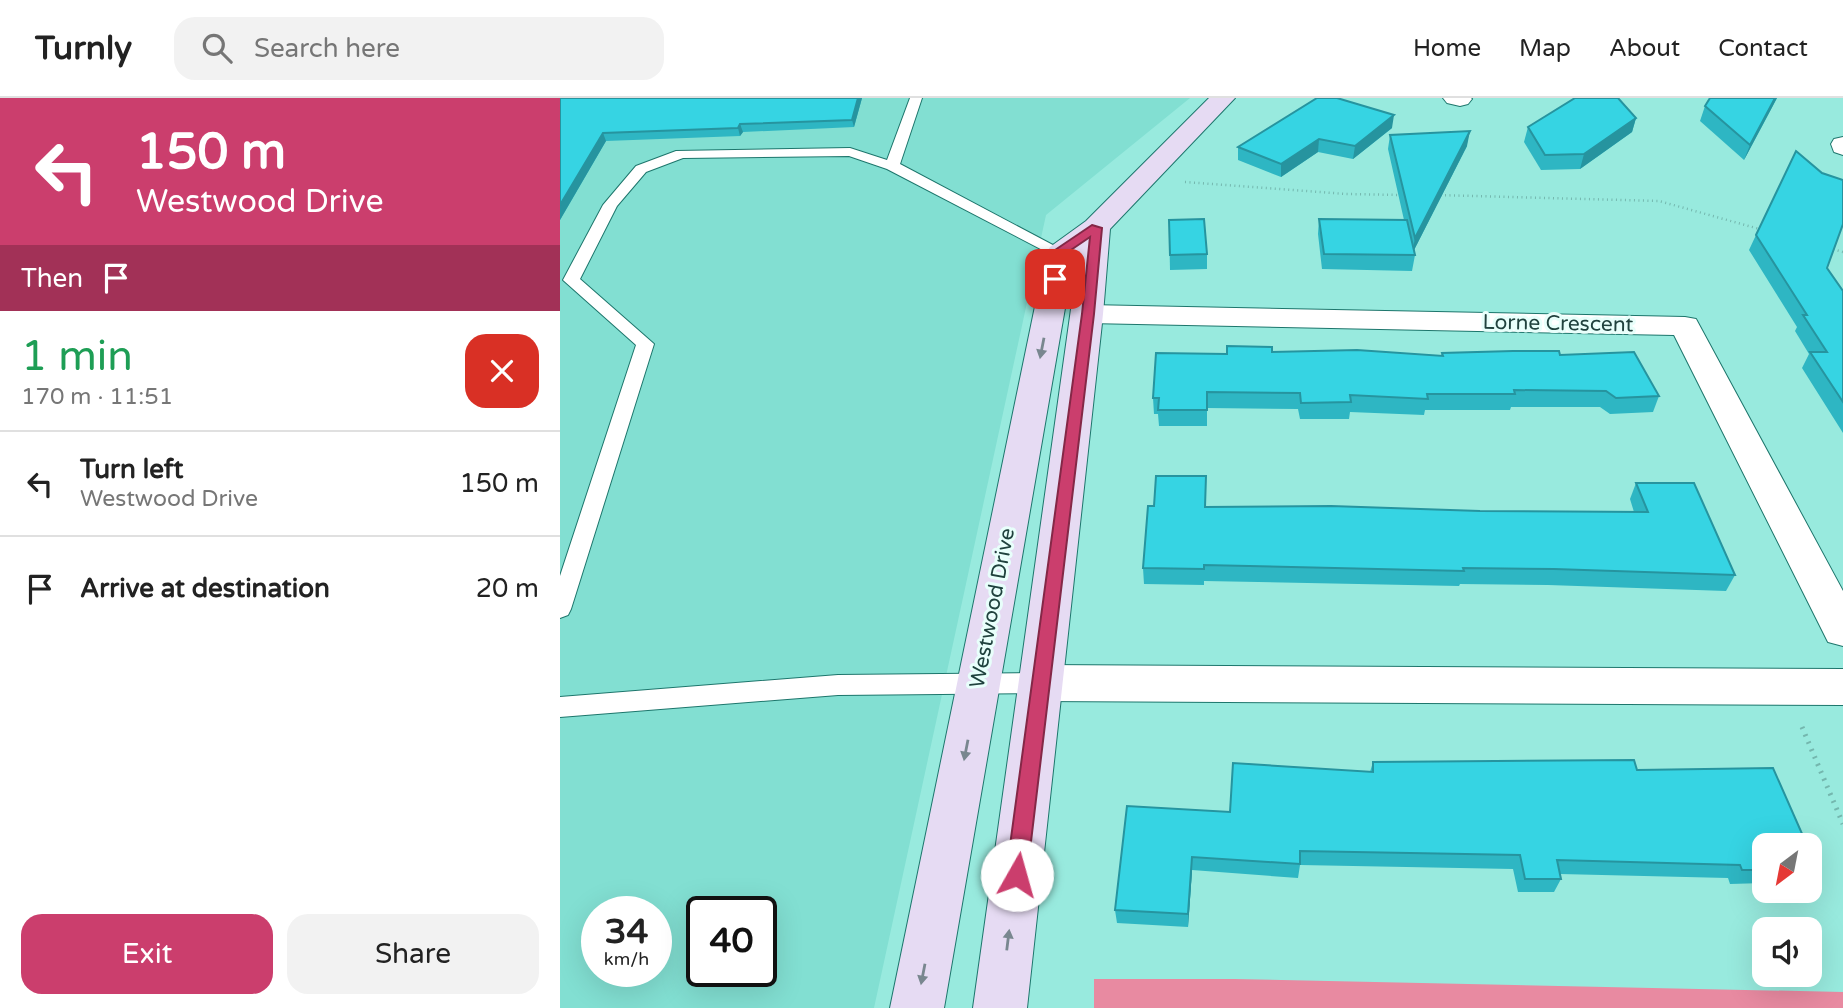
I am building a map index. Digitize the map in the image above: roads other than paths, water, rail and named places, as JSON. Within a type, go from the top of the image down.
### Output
[{"type":"street","points":[[1060,253],[1096,228],[1206,112],[1223,98]]},
{"type":"street","points":[[1000,1008],[1088,314],[1096,228]]},
{"type":"street","name":"Westwood Drive","points":[[917,1008],[1060,253]]},
{"type":"street","name":"Lorne Crescent","points":[[1088,314],[1685,326],[1843,630]]},
{"type":"street","points":[[1041,683],[1843,687]]},
{"type":"lane","points":[[892,166],[916,98]]},
{"type":"lane","points":[[560,609],[645,344],[571,279],[610,205],[641,169],[681,154],[824,150],[850,152],[892,166],[1060,253]]},
{"type":"lane","points":[[560,707],[838,685],[1041,683]]}]
